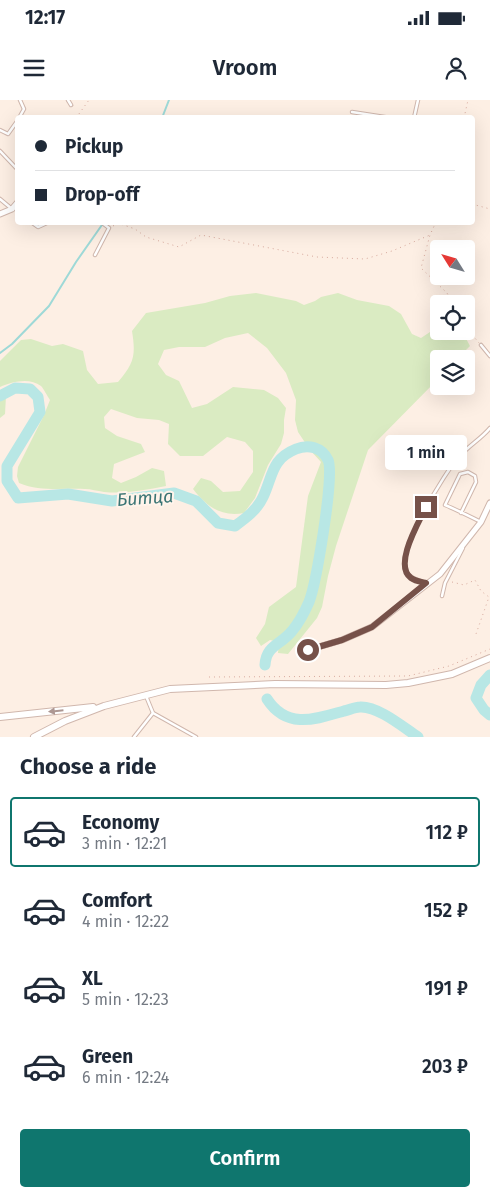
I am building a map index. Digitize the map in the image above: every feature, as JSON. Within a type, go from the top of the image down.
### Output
[{"type":"street","points":[[0,214],[12,209],[15,206]]},
{"type":"street","points":[[308,650],[342,640],[372,627],[426,583],[440,574],[481,522],[490,502]]},
{"type":"street","points":[[34,737],[65,721],[104,706],[170,689],[311,683],[386,685],[408,683],[452,674],[490,658]]},
{"type":"street","points":[[0,717],[104,706]]},
{"type":"lane","points":[[20,100],[24,109],[20,115]]},
{"type":"lane","points":[[68,100],[71,105]]},
{"type":"lane","points":[[415,115],[418,100]]},
{"type":"lane","points":[[352,112],[372,115]]},
{"type":"lane","points":[[0,130],[8,134],[15,124]]},
{"type":"lane","points":[[0,151],[15,167]]},
{"type":"lane","points":[[0,200],[12,209]]},
{"type":"lane","points":[[95,254],[109,228],[105,225]]},
{"type":"lane","points":[[480,346],[490,356]]},
{"type":"lane","points":[[426,583],[411,578],[404,569],[404,557],[413,534],[426,507],[457,458],[490,428]]},
{"type":"lane","points":[[461,512],[476,482],[475,476],[468,472],[462,472],[458,476],[445,504],[461,512],[481,522]]},
{"type":"lane","points":[[442,596],[447,580],[467,540]]},
{"type":"lane","points":[[145,694],[153,713],[196,737]]},
{"type":"lane","points":[[134,737],[153,713]]},
{"type":"path","points":[[78,115],[89,100]]},
{"type":"path","points":[[465,115],[468,100]]},
{"type":"path","points":[[475,205],[490,209]]},
{"type":"path","points":[[109,228],[114,225]]},
{"type":"path","points":[[124,225],[135,229],[146,237],[179,247],[201,235],[317,257],[365,259],[392,251],[430,235]]},
{"type":"path","points":[[435,225],[421,268],[447,295]]},
{"type":"path","points":[[475,339],[480,346]]},
{"type":"path","points":[[447,580],[464,585],[475,580],[481,591],[489,597],[476,634]]},
{"type":"path","points":[[209,677],[408,676],[449,666],[490,649]]},
{"type":"green space","points":[[256,293],[296,301],[304,305],[321,297],[338,293],[357,300],[389,306],[401,314],[412,334],[421,338],[430,332],[430,340],[467,340],[470,346],[466,350],[430,350],[430,387],[368,450],[336,546],[322,607],[317,618],[288,654],[278,653],[279,642],[270,640],[261,646],[256,638],[265,624],[269,607],[296,587],[308,496],[321,462],[298,432],[295,420],[296,400],[286,373],[267,348],[248,333],[225,338],[205,347],[179,347],[164,350],[158,364],[166,375],[179,381],[192,408],[207,404],[233,387],[264,390],[278,398],[286,408],[281,444],[268,465],[255,498],[244,513],[221,512],[209,506],[193,489],[201,478],[211,481],[223,492],[240,491],[253,472],[253,451],[245,442],[227,437],[203,456],[180,456],[168,444],[169,424],[159,420],[137,418],[111,409],[104,417],[105,428],[117,436],[141,444],[145,452],[114,464],[112,478],[121,483],[152,468],[164,471],[166,486],[135,491],[104,492],[87,489],[43,489],[19,483],[17,476],[18,467],[50,400],[41,386],[36,383],[26,381],[15,382],[0,387],[0,361],[21,340],[31,339],[52,346],[63,344],[83,351],[87,370],[98,384],[118,382],[131,364],[134,353],[132,331],[146,313],[205,303],[230,296]]},
{"type":"green space","points":[[0,394],[6,396],[5,414],[0,418]]},
{"type":"waterway","points":[[163,115],[169,100]]},
{"type":"waterway","points":[[0,353],[12,344],[49,306],[102,225]]},
{"type":"waterway","name":"Битца","points":[[0,396],[15,388],[30,389],[38,397],[40,412],[7,466],[7,481],[18,498],[68,494],[112,501],[174,493],[196,501],[218,523],[235,526],[258,506],[274,469],[282,458],[296,449],[305,447],[318,449],[322,452],[328,460],[329,486],[324,529],[312,591],[309,602],[297,625],[288,636],[271,649],[266,658],[265,665]]},
{"type":"waterway","name":"Битца","points":[[490,675],[481,685],[476,698],[490,715]]},
{"type":"waterway","name":"Битца","points":[[267,699],[275,709],[293,719],[313,719],[356,707],[375,710],[418,737]]},
{"type":"route","points":[[308,650],[342,640],[372,627],[426,583],[411,578],[404,569],[404,557],[426,507]]}]
